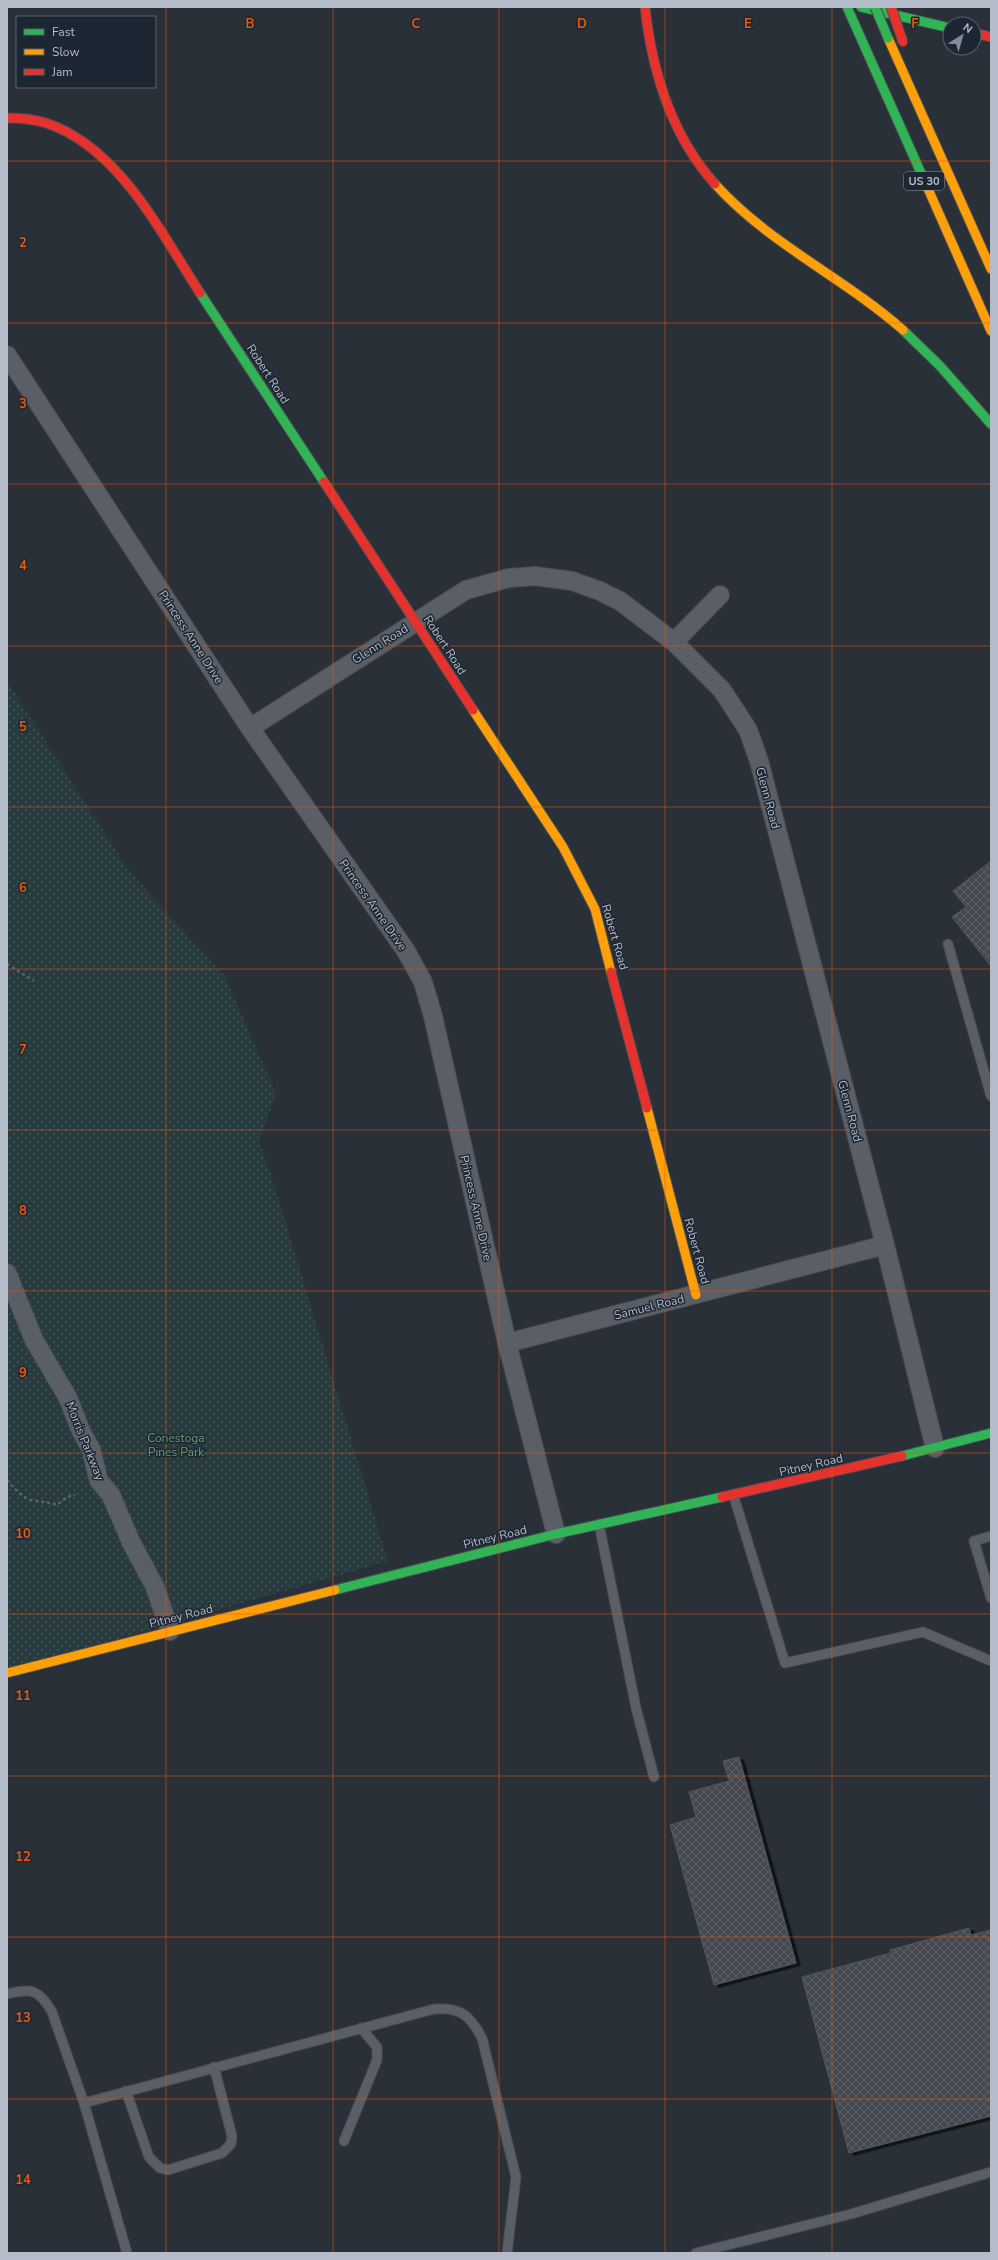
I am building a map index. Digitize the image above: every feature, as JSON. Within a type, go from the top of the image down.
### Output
[{"type":"main road","points":[[644,7],[650,55],[665,104],[686,142],[715,183],[754,224],[864,299],[902,330],[954,380],[991,424]]},
{"type":"main road","name":"US 30","points":[[847,7],[991,331]]},
{"type":"main road","points":[[861,7],[942,26]]},
{"type":"main road","name":"US 30","points":[[875,7],[991,269]]},
{"type":"main road","points":[[892,7],[904,46]]},
{"type":"main road","points":[[911,64],[941,154]]},
{"type":"main road","name":"Robert Road","points":[[7,118],[42,121],[66,131],[93,149],[134,192],[564,847],[596,909],[696,1295]]},
{"type":"main road","name":"Pitney Road","points":[[7,1673],[556,1534],[935,1448],[991,1433]]},
{"type":"street","name":"Princess Anne Drive","points":[[7,355],[250,728],[406,952],[423,982],[433,1016],[507,1343],[556,1534]]},
{"type":"street","name":"Glenn Road","points":[[250,728],[466,590],[509,578],[535,576],[572,581],[600,591],[620,601],[674,642],[722,690],[739,714],[750,736],[759,761],[885,1245],[935,1448]]},
{"type":"street","points":[[674,642],[720,595]]},
{"type":"street","name":"Samuel Road","points":[[507,1343],[885,1245]]},
{"type":"street","name":"Morris Parkway","points":[[7,1273],[34,1340],[68,1398],[81,1430],[91,1449],[99,1481],[111,1495],[134,1548],[155,1587],[170,1631]]},
{"type":"lane","points":[[948,944],[991,1096]]},
{"type":"lane","points":[[732,1494],[785,1663],[923,1632],[991,1660]]},
{"type":"lane","points":[[598,1524],[636,1708],[654,1777]]},
{"type":"lane","points":[[991,1536],[974,1541],[991,1598]]},
{"type":"lane","points":[[7,1994],[22,1990],[34,1991],[45,2000],[52,2012],[84,2103],[127,2253]]},
{"type":"lane","points":[[84,2103],[434,2009],[448,2008],[459,2011],[475,2025],[488,2058],[516,2177],[507,2253]]},
{"type":"lane","points":[[344,2141],[377,2060],[377,2047],[361,2028]]},
{"type":"lane","points":[[126,2091],[149,2157],[160,2168],[168,2170],[222,2154],[231,2144],[232,2136],[214,2067]]},
{"type":"lane","points":[[696,2253],[851,2214],[991,2172]]},
{"type":"path","points":[[7,964],[34,981]]},
{"type":"path","points":[[7,1480],[30,1500],[46,1501],[57,1505],[74,1494]]},
{"type":"green space","name":"Conestoga Pines Park","points":[[7,681],[129,871],[225,977],[276,1093],[259,1142],[270,1171],[388,1561],[7,1671]]},
{"type":"building","points":[[991,861],[991,966],[952,917],[966,907],[953,891]]},
{"type":"building","points":[[739,1757],[796,1963],[714,1985],[670,1825],[696,1817],[689,1792],[729,1781],[723,1761]]},
{"type":"building","points":[[969,1928],[971,1935],[991,1930],[991,2116],[849,2153],[802,1977],[891,1953],[890,1950]]},
{"type":"traffic: fast","points":[[847,7],[925,182]]},
{"type":"traffic: fast","points":[[861,7],[942,26]]},
{"type":"traffic: fast","points":[[875,7],[888,38]]},
{"type":"traffic: fast","points":[[200,293],[324,482]]},
{"type":"traffic: fast","points":[[903,330],[940,366],[991,424]]},
{"type":"traffic: fast","points":[[902,1456],[991,1433]]},
{"type":"traffic: fast","points":[[335,1590],[556,1534],[722,1497]]},
{"type":"traffic: slow","points":[[888,38],[991,269]]},
{"type":"traffic: slow","points":[[925,182],[991,331]]},
{"type":"traffic: slow","points":[[715,184],[736,205],[782,243],[856,293],[903,330]]},
{"type":"traffic: slow","points":[[473,710],[563,847],[595,909],[611,972]]},
{"type":"traffic: slow","points":[[647,1108],[696,1295]]},
{"type":"traffic: slow","points":[[7,1673],[335,1590]]},
{"type":"traffic: jam","points":[[645,7],[653,55],[666,101],[686,145],[715,184]]},
{"type":"traffic: jam","points":[[891,7],[903,42]]},
{"type":"traffic: jam","points":[[982,35],[991,37]]},
{"type":"traffic: jam","points":[[7,118],[26,119],[46,123],[72,135],[95,151],[117,172],[136,194],[170,244],[200,293]]},
{"type":"traffic: jam","points":[[324,482],[473,710]]},
{"type":"traffic: jam","points":[[611,972],[647,1108]]},
{"type":"traffic: jam","points":[[722,1497],[902,1456]]}]
